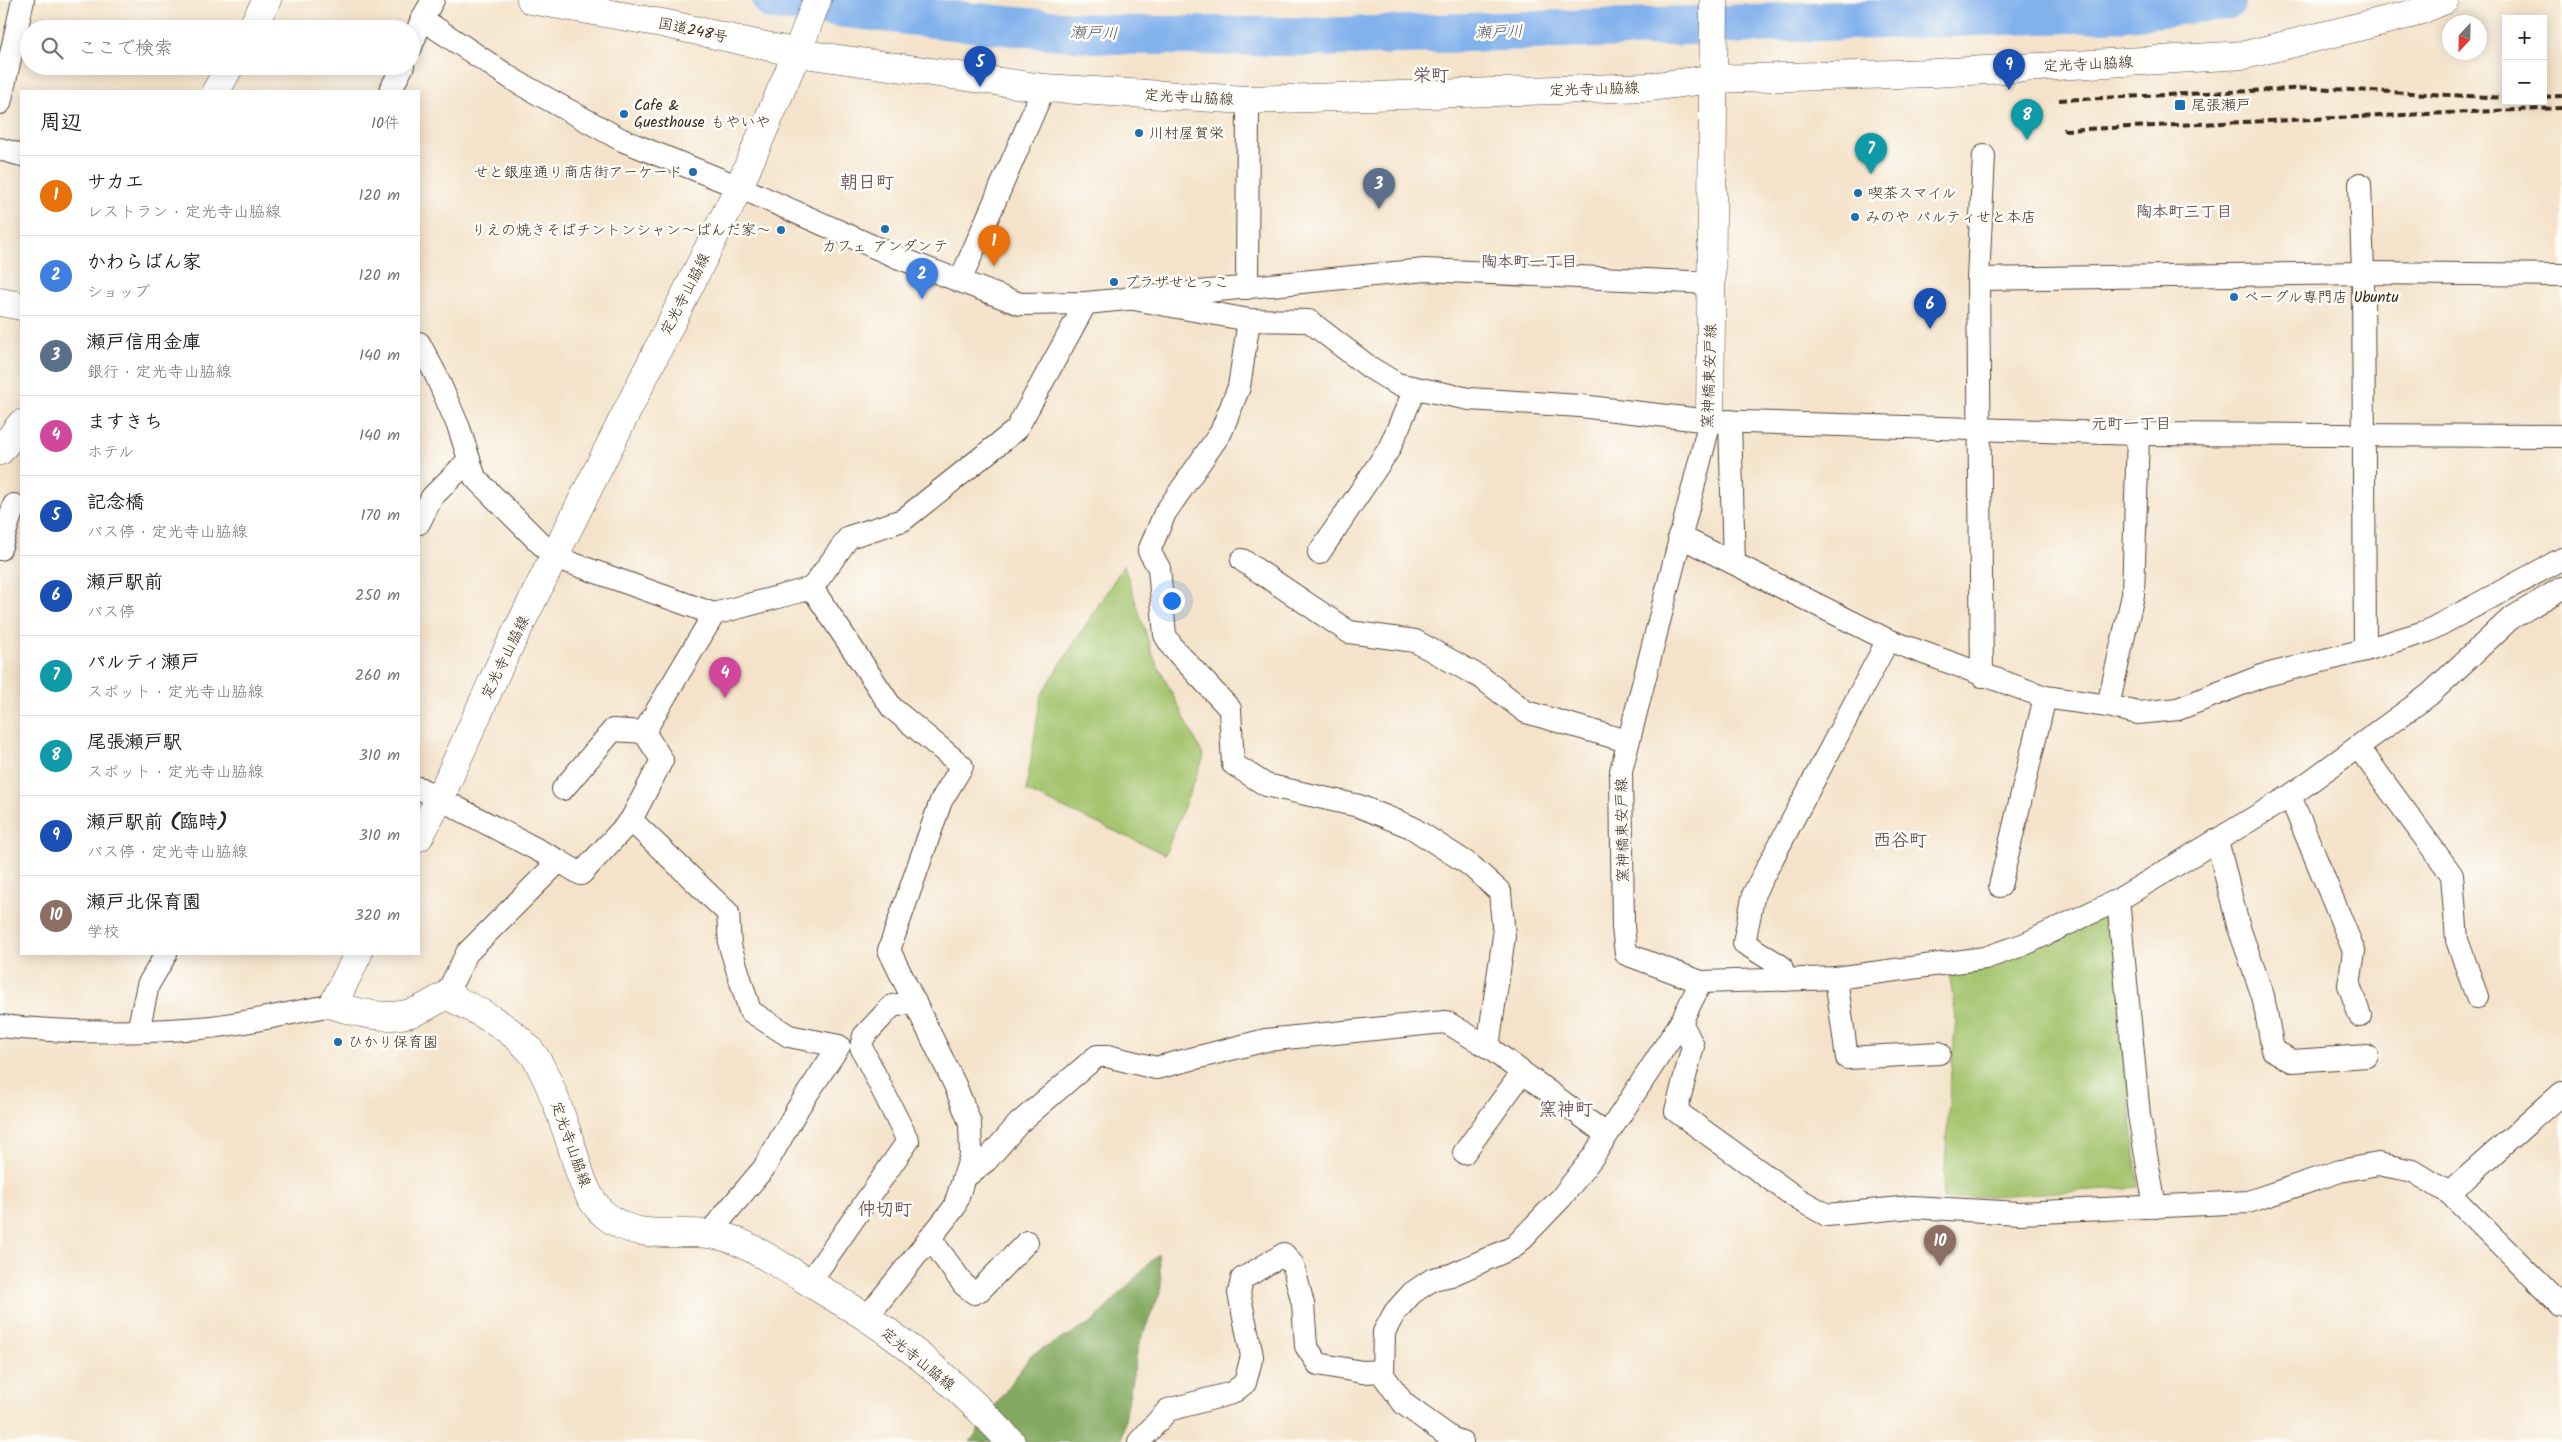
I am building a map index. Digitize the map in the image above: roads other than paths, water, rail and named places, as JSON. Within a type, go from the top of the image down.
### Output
[{"type":"main road","points":[[256,20],[267,0]]},
{"type":"main road","name":"国道248号","points":[[532,0],[662,23],[801,41]]},
{"type":"main road","points":[[801,41],[817,0]]},
{"type":"main road","name":"窯神橋東安戸線","points":[[1714,0],[1711,283],[1720,421]]},
{"type":"main road","name":"定光寺山脇線","points":[[420,833],[429,794],[498,669],[739,187],[801,41],[1044,88],[1248,100],[1649,87],[1712,69],[1934,73],[2245,55],[2411,14],[2445,0]]},
{"type":"main road","points":[[217,90],[225,75]]},
{"type":"main road","points":[[0,302],[20,306]]},
{"type":"main road","points":[[0,451],[20,425]]},
{"type":"main road","points":[[358,955],[333,1005],[356,1013],[387,1015],[414,1012],[446,995]]},
{"type":"main road","name":"定光寺山脇線","points":[[446,995],[484,1014],[507,1030],[530,1050],[553,1094],[583,1182],[594,1203],[606,1216],[639,1232],[657,1234],[680,1231],[710,1232],[734,1240],[760,1253],[867,1317],[930,1367],[1011,1442]]},
{"type":"street","points":[[0,103],[23,0]]},
{"type":"street","points":[[420,26],[427,10],[517,82],[622,140],[739,187],[897,257],[1020,304],[1086,303],[1425,270],[1711,283]]},
{"type":"street","points":[[391,90],[398,75]]},
{"type":"street","points":[[960,281],[1044,88]]},
{"type":"street","points":[[1247,288],[1248,100]]},
{"type":"street","points":[[0,149],[20,155]]},
{"type":"street","points":[[1982,676],[1978,279],[1984,156]]},
{"type":"street","points":[[2360,184],[2363,273],[2362,435],[2365,650]]},
{"type":"street","points":[[1978,279],[2363,273],[2562,275]]},
{"type":"street","points":[[1128,298],[1248,320],[1309,321],[1369,367],[1398,384],[1469,399],[1580,406],[1720,421],[2138,434],[2562,436]]},
{"type":"street","points":[[420,345],[456,420],[475,478],[554,556],[714,614],[812,588],[849,538],[903,520],[1016,430],[1086,303]]},
{"type":"street","points":[[1248,320],[1238,387],[1221,432],[1165,513],[1149,551],[1159,568],[1165,635],[1174,648],[1230,710],[1233,764],[1266,785],[1359,806],[1411,827],[1470,865],[1500,892],[1504,936],[1488,1047]]},
{"type":"street","points":[[1320,553],[1389,449],[1415,389]]},
{"type":"street","points":[[1720,421],[1734,563]]},
{"type":"street","name":"窯神橋東安戸線","points":[[1701,982],[1626,954],[1623,927],[1621,770],[1679,536],[1720,421]]},
{"type":"street","points":[[2108,706],[2133,595],[2138,434]]},
{"type":"street","points":[[420,521],[432,497],[469,460]]},
{"type":"street","points":[[0,549],[12,504]]},
{"type":"street","points":[[1679,536],[1888,640],[1982,676],[2045,697],[2138,712],[2178,708],[2262,676],[2365,650],[2428,631],[2562,559]]},
{"type":"street","points":[[1242,560],[1349,632],[1415,641],[1482,678],[1526,712],[1627,741]]},
{"type":"street","points":[[812,588],[892,708],[962,766],[941,801],[889,950],[956,1085],[970,1123],[971,1156],[954,1208],[867,1317]]},
{"type":"street","points":[[1462,1442],[1451,1438],[1404,1404],[1383,1376],[1384,1332],[1395,1312],[1412,1293],[1433,1278],[1450,1275],[1514,1247],[1562,1198],[1592,1158],[1681,1022],[1701,982],[1836,978],[1985,958],[2025,944],[2118,900],[2290,796],[2359,748],[2429,694],[2510,619],[2562,588]]},
{"type":"street","points":[[644,732],[714,614]]},
{"type":"street","points":[[1785,980],[1781,966],[1744,943],[1754,893],[1888,640]]},
{"type":"street","points":[[2000,886],[2045,697]]},
{"type":"street","points":[[563,789],[613,730],[644,732]]},
{"type":"street","points":[[429,794],[581,874],[631,820],[662,760],[644,732]]},
{"type":"street","points":[[2359,748],[2452,875],[2457,940],[2477,998]]},
{"type":"street","points":[[2290,796],[2354,951],[2349,985],[2360,1016]]},
{"type":"street","points":[[631,820],[728,913],[730,946],[750,1012],[789,1036],[840,1046],[798,1108],[764,1168],[710,1232]]},
{"type":"street","points":[[2217,840],[2238,925],[2263,996],[2273,1050],[2292,1061],[2366,1056]]},
{"type":"street","points":[[446,995],[467,953],[559,861]]},
{"type":"street","points":[[2118,900],[2139,1115],[2155,1208]]},
{"type":"street","points":[[138,1031],[148,985],[165,955]]},
{"type":"street","points":[[1836,978],[1847,1058],[1939,1053]]},
{"type":"street","points":[[809,1283],[908,1141],[861,1047],[864,1036],[892,1006],[914,1002]]},
{"type":"street","points":[[0,1026],[39,1031],[138,1031],[203,1027],[333,1005]]},
{"type":"street","points":[[963,1179],[987,1160],[1019,1123],[1097,1056],[1107,1056],[1156,1068],[1266,1040],[1446,1022],[1488,1047],[1606,1134]]},
{"type":"street","points":[[1681,1022],[1693,1046],[1676,1111],[1798,1199],[1827,1215],[1912,1207],[2020,1213],[2155,1208],[2248,1202],[2340,1171],[2378,1164],[2413,1171],[2449,1193],[2562,1306]]},
{"type":"street","points":[[1464,1153],[1522,1073]]},
{"type":"street","points":[[2449,1193],[2562,1093]]},
{"type":"street","points":[[930,1238],[964,1285],[974,1293],[980,1290],[1027,1242]]},
{"type":"street","points":[[1139,1442],[1168,1410],[1232,1392],[1245,1383],[1252,1356],[1239,1293],[1242,1279],[1284,1254],[1293,1265],[1303,1304],[1306,1346],[1318,1364],[1362,1372],[1383,1371]]},
{"type":"waterway","name":"瀬戸川","points":[[772,0],[1077,32],[1122,35],[1326,37],[2121,12],[2227,0]]},
{"type":"railway","points":[[2059,100],[2313,88],[2502,98]]},
{"type":"railway","points":[[2547,97],[2562,96]]},
{"type":"railway","points":[[2063,130],[2562,108]]},
{"type":"place","name":"記念橋","points":[[980,87]]},
{"type":"place","name":"瀬戸駅前 (臨時)","points":[[2009,90]]},
{"type":"place","name":"尾張瀬戸","points":[[2180,105]]},
{"type":"place","name":"Cafe & Guesthouse もやいや","points":[[624,114]]},
{"type":"place","name":"川村屋賀栄","points":[[1139,133]]},
{"type":"place","name":"尾張瀬戸駅","points":[[2027,140]]},
{"type":"place","name":"せと銀座通り商店街アーケード","points":[[693,172]]},
{"type":"place","name":"パルティ瀬戸","points":[[1871,174]]},
{"type":"place","name":"喫茶スマイル","points":[[1858,193]]},
{"type":"place","name":"瀬戸信用金庫","points":[[1379,209]]},
{"type":"place","name":"みのや パルティせと本店","points":[[1855,217]]},
{"type":"place","name":"カフェ アンダンテ","points":[[885,229]]},
{"type":"place","name":"りえの焼きそばチントンシャン～ぱんだ家～","points":[[781,230]]},
{"type":"place","name":"サカエ","points":[[994,266]]},
{"type":"place","name":"プラザせとっこ","points":[[1114,282]]},
{"type":"place","name":"ベーグル専門店 Ubuntu","points":[[2234,297]]},
{"type":"place","name":"かわらばん家","points":[[922,299]]},
{"type":"place","name":"瀬戸駅前","points":[[1930,329]]},
{"type":"place","name":"ますきち","points":[[725,698]]},
{"type":"place","name":"ひかり保育園","points":[[338,1042]]},
{"type":"place","name":"瀬戸北保育園","points":[[1940,1266]]},
{"type":"district","name":"栄町","points":[[1431,75]]},
{"type":"district","name":"朝日町","points":[[867,182]]},
{"type":"district","name":"陶本町三丁目","points":[[2184,211]]},
{"type":"district","name":"陶本町一丁目","points":[[1529,261]]},
{"type":"district","name":"元町一丁目","points":[[2131,423]]},
{"type":"district","name":"西谷町","points":[[1900,840]]},
{"type":"district","name":"窯神町","points":[[1566,1109]]},
{"type":"district","name":"仲切町","points":[[885,1209]]}]
